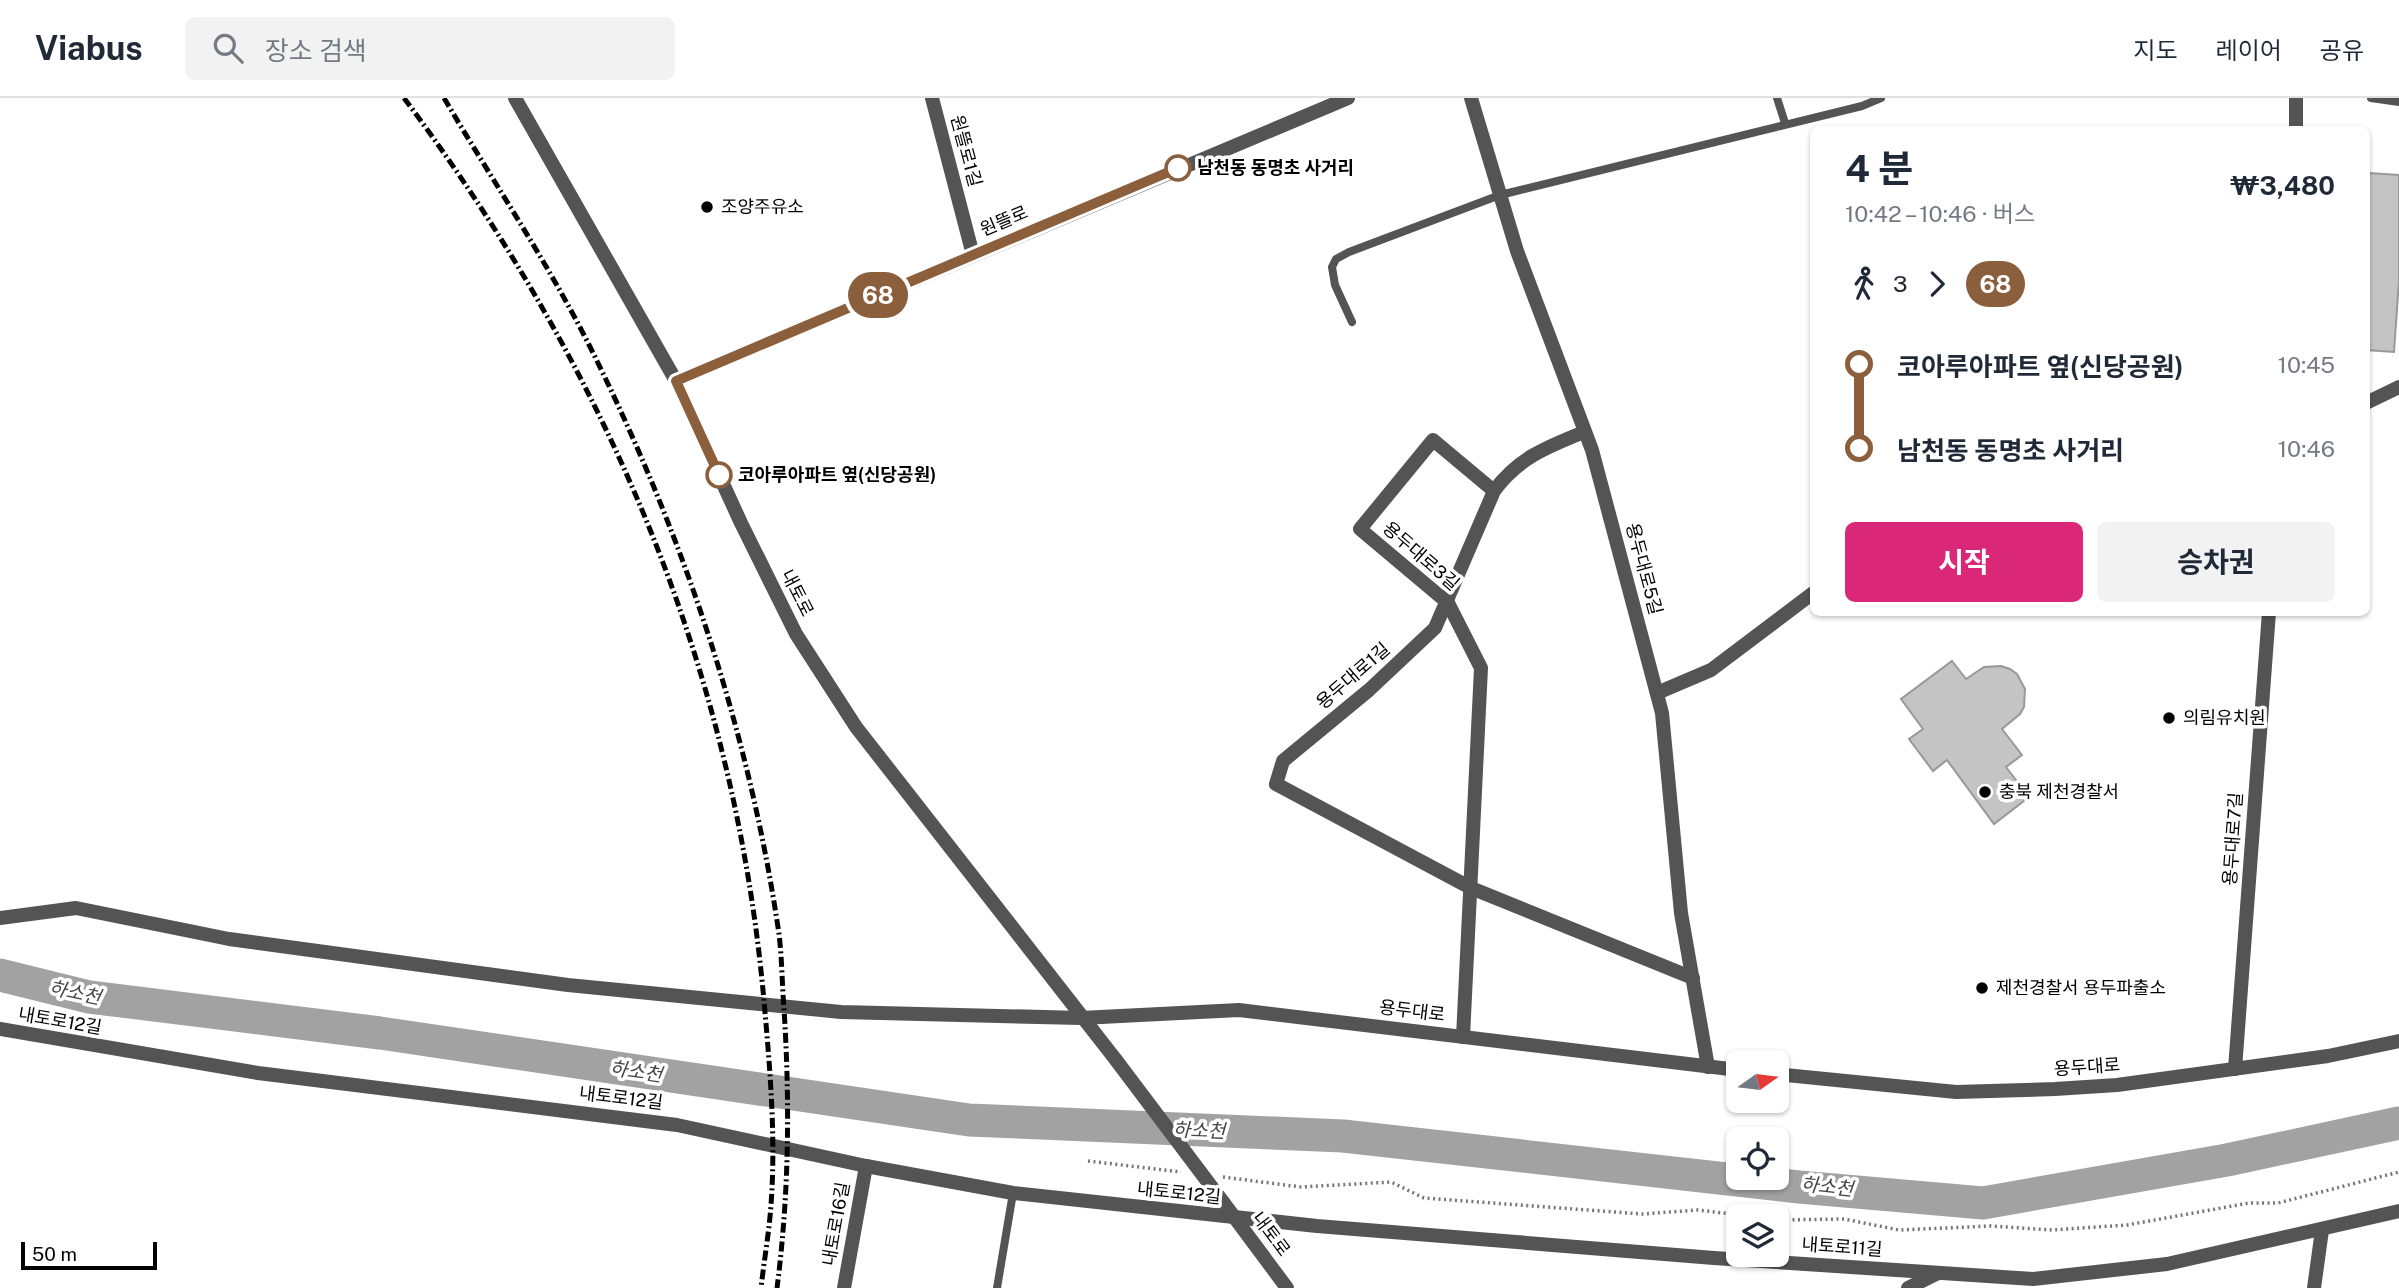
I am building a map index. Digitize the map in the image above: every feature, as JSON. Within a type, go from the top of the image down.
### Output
[{"type":"street","name":"내토로","points":[[515,98],[676,381],[741,523],[822,677],[856,727],[1116,1060],[1287,1288]]},
{"type":"street","name":"원뜰로1길","points":[[932,98],[973,255]]},
{"type":"street","name":"원뜰로","points":[[676,381],[1348,98]]},
{"type":"street","name":"용두대로5길","points":[[1471,98],[1517,251],[1592,450],[1662,713],[1681,913],[1708,1067]]},
{"type":"street","points":[[2296,126],[2297,98]]},
{"type":"street","points":[[2370,401],[2399,387]]},
{"type":"street","name":"용두대로1길","points":[[1471,888],[1276,784],[1283,761],[1369,690],[1435,628],[1494,491],[1509,472],[1530,455],[1584,432]]},
{"type":"street","name":"용두대로3길","points":[[1463,1037],[1481,668],[1448,603],[1360,529],[1433,440],[1494,491]]},
{"type":"street","points":[[1657,693],[1711,670],[1810,595]]},
{"type":"street","name":"용두대로7길","points":[[2235,1069],[2269,616]]},
{"type":"street","points":[[1471,888],[1693,978]]},
{"type":"street","name":"용두대로","points":[[0,918],[76,908],[229,939],[568,985],[828,1011],[1081,1018],[1239,1010],[1726,1069]]},
{"type":"street","name":"내토로12길","points":[[0,1029],[258,1073],[677,1125],[866,1166],[1013,1193],[1235,1218]]},
{"type":"street","name":"용두대로","points":[[1789,1075],[1956,1092],[2117,1085],[2328,1056],[2399,1041]]},
{"type":"street","name":"내토로16길","points":[[844,1288],[866,1166]]},
{"type":"street","name":"내토로11길","points":[[1235,1218],[2033,1284],[2132,1270],[2399,1212]]},
{"type":"street","points":[[2314,1288],[2322,1230]]},
{"type":"street","points":[[1908,1288],[1937,1274]]},
{"type":"lane","points":[[1777,98],[1785,123]]},
{"type":"lane","points":[[1352,322],[1335,285],[1332,267],[1336,259],[1500,195],[1668,156],[1785,123],[1862,106],[1881,98]]},
{"type":"lane","points":[[2371,98],[2399,102]]},
{"type":"lane","points":[[997,1288],[1013,1193]]},
{"type":"path","points":[[1088,1161],[1195,1174]]},
{"type":"path","points":[[1789,1220],[1844,1219],[1899,1230],[1991,1226],[2052,1230],[2127,1225],[2249,1203],[2278,1203],[2399,1172]]},
{"type":"path","points":[[1221,1177],[1301,1187],[1391,1182],[1424,1198],[1642,1214],[1698,1210],[1726,1213]]},
{"type":"building","points":[[2370,173],[2399,175],[2399,280],[2394,352],[2370,350]]},
{"type":"building","points":[[1952,661],[1966,679],[1984,667],[2001,666],[2010,669],[2017,674],[2025,689],[2024,707],[2020,714],[2002,729],[2022,755],[2006,767],[2029,797],[1994,824],[1947,760],[1933,771],[1909,739],[1923,729],[1901,699]]},
{"type":"waterway","name":"하소천","points":[[0,975],[89,997],[380,1033],[969,1120],[1343,1136],[1799,1187],[1983,1203],[2227,1160],[2399,1123]]},
{"type":"railway","points":[[404,98],[476,200],[540,305],[598,413],[648,524],[690,638],[723,756],[748,877],[764,1001],[773,1154],[770,1215],[761,1288]]},
{"type":"railway","points":[[444,98],[580,327],[629,429],[686,569],[732,713],[751,786],[781,952],[786,1044],[787,1149],[777,1288]]},
{"type":"bus line","name":"68","points":[[719,475],[676,381],[1178,168]]},
{"type":"place","name":"남천동 동명초 사거리","points":[[1178,168]]},
{"type":"place","name":"조양주유소","points":[[707,207]]},
{"type":"place","name":"코아루아파트 옆(신당공원)","points":[[719,475]]},
{"type":"place","name":"의림유치원","points":[[2169,718]]},
{"type":"place","name":"충북 제천경찰서","points":[[1985,792]]},
{"type":"place","name":"제천경찰서 용두파출소","points":[[1982,988]]}]
